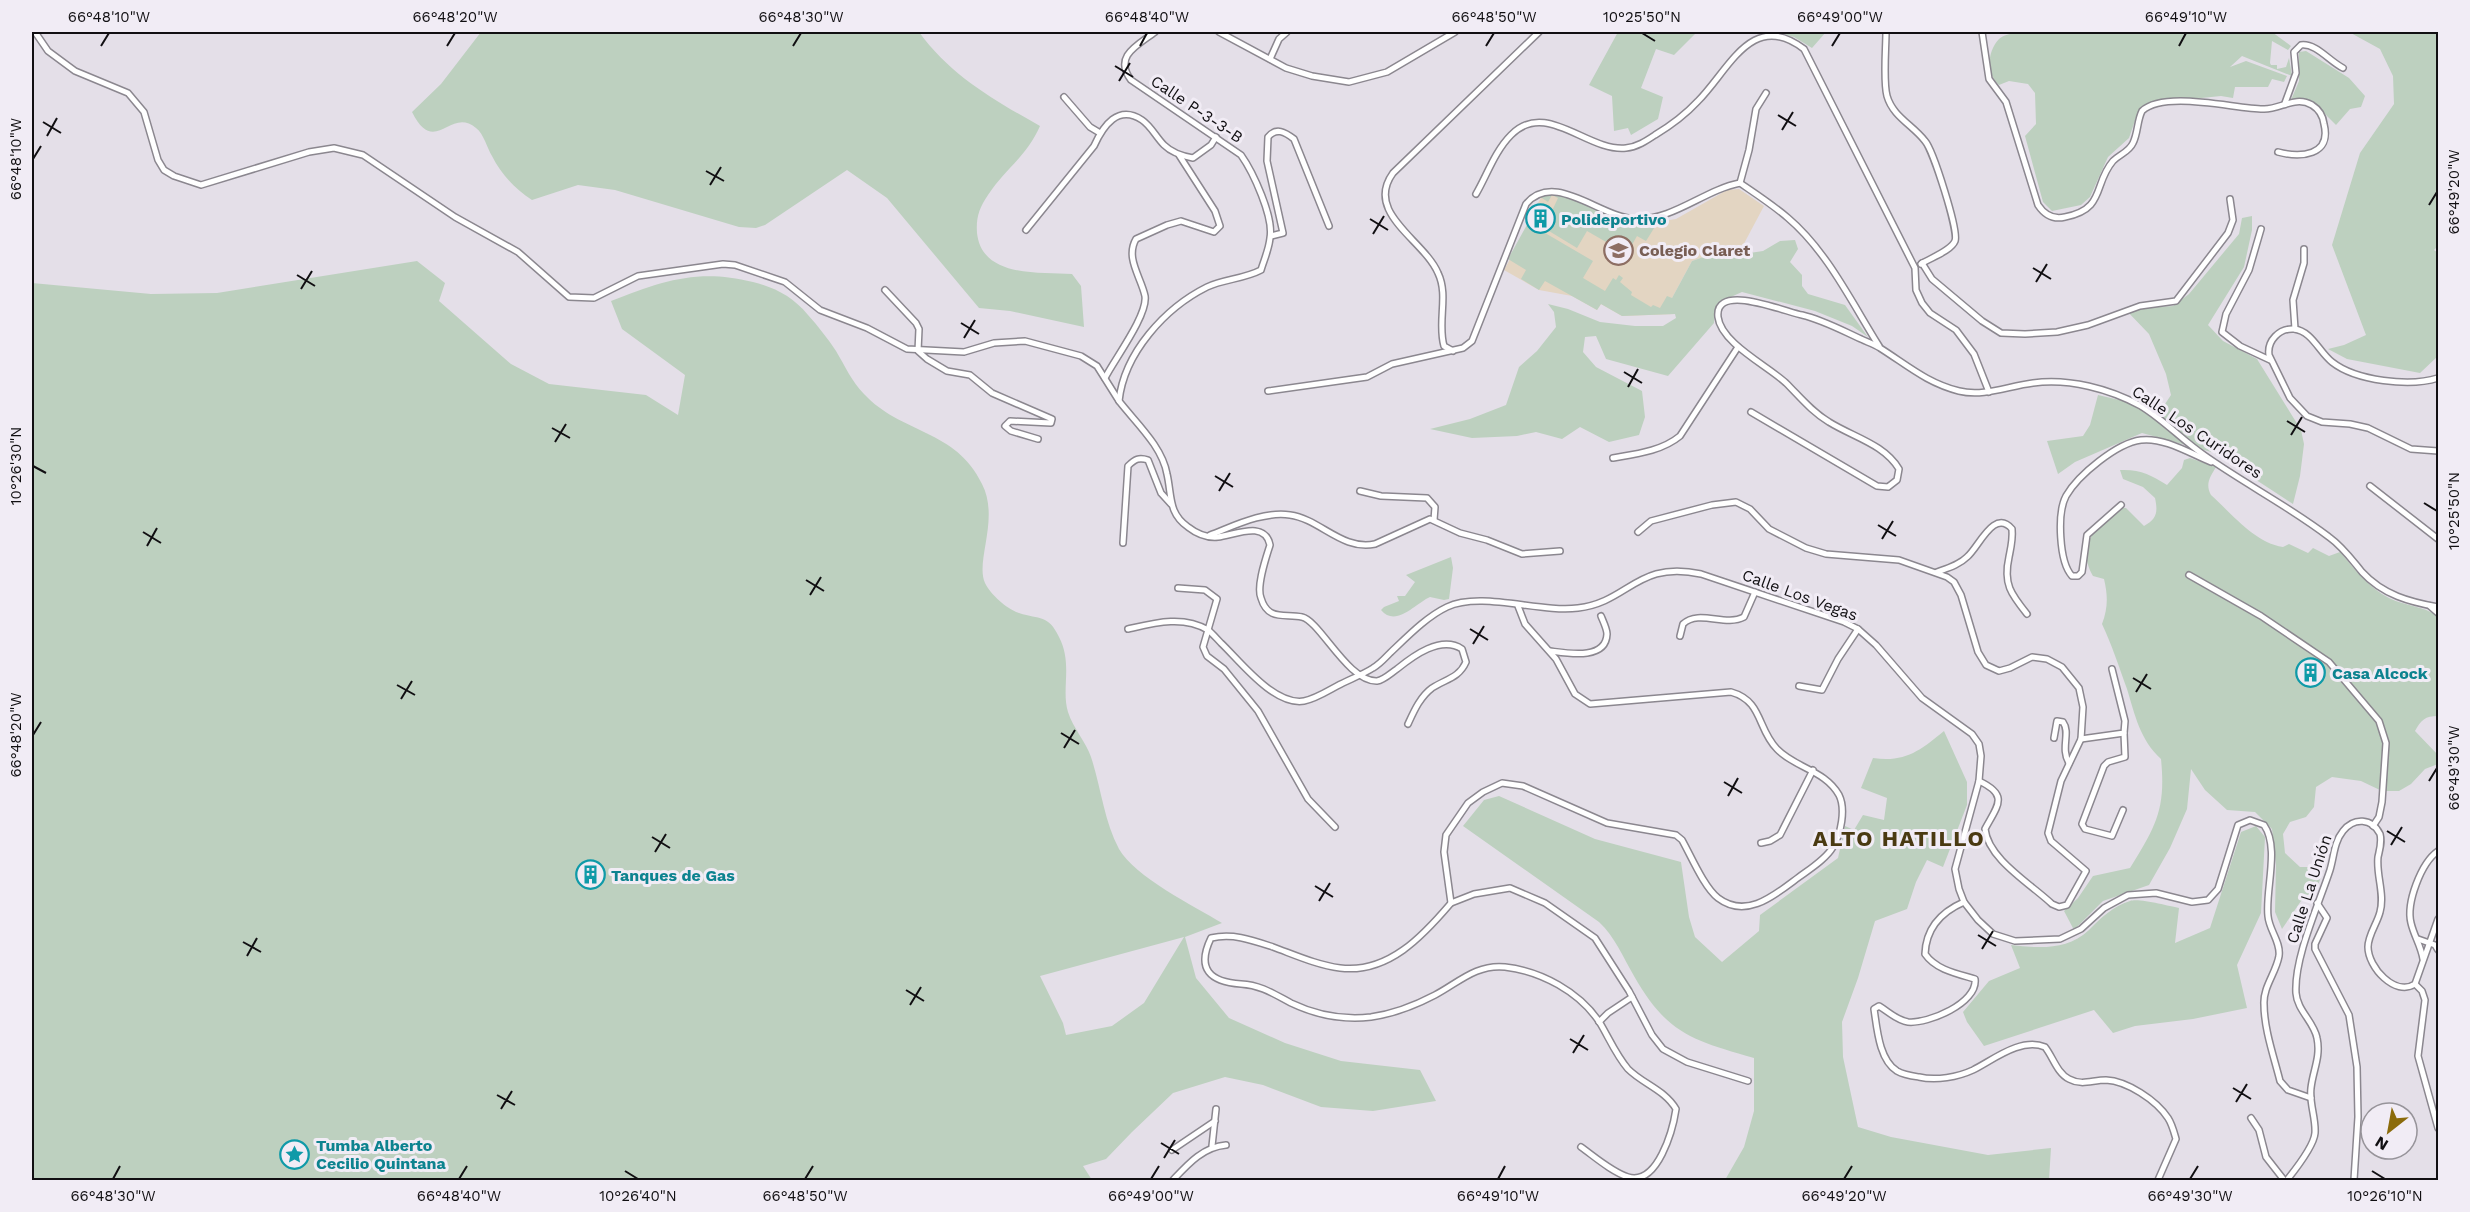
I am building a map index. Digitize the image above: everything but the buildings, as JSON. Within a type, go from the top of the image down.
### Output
[{"type":"street","points":[[35,32],[48,51],[75,72],[128,93],[144,112],[158,160],[164,170],[174,177],[201,185],[309,152],[334,148],[363,154],[455,217],[518,252],[569,297],[594,298],[638,276],[735,264],[785,282],[820,310],[867,328],[907,349],[964,352],[994,343],[1025,341],[1081,356],[1097,366],[1119,401],[1158,451],[1167,472],[1171,504],[1178,520],[1205,536],[1217,537],[1253,530],[1269,539],[1270,545],[1259,586],[1261,599],[1268,611],[1281,617],[1302,617],[1309,620],[1339,657],[1361,674],[1376,681],[1383,679],[1408,660],[1430,648],[1448,644],[1462,649],[1466,662],[1463,668],[1453,678],[1433,687],[1426,694],[1418,703],[1408,724]]},
{"type":"street","name":"Calle P-3-3-B","points":[[1119,401],[1125,372],[1130,361],[1161,322],[1178,305],[1209,286],[1261,270],[1271,237],[1269,220],[1250,166],[1241,155],[1131,80],[1125,71],[1123,64],[1128,53],[1155,32]]},
{"type":"street","points":[[1219,32],[1286,68],[1312,76],[1349,82],[1387,72],[1455,32]]},
{"type":"street","points":[[1270,59],[1279,39],[1287,32]]},
{"type":"street","points":[[1453,351],[1444,345],[1440,331],[1444,299],[1439,274],[1428,257],[1392,217],[1386,206],[1384,193],[1386,183],[1393,173],[1539,32]]},
{"type":"street","points":[[1788,32],[1789,40]]},
{"type":"street","points":[[1886,32],[1887,96],[1900,119],[1930,147],[1952,216],[1956,238],[1952,246],[1915,268]]},
{"type":"street","points":[[1982,32],[1989,79],[2006,102],[2038,205],[2043,213],[2056,218],[2082,212],[2090,207],[2101,190],[2113,161],[2127,152],[2134,142],[2139,117],[2146,108],[2157,104],[2207,102],[2262,110],[2274,109],[2285,103],[2298,102],[2312,105],[2322,115],[2326,131],[2322,145],[2316,151],[2294,156],[2278,152]]},
{"type":"street","points":[[1476,194],[1510,135],[1530,122],[1548,122],[1608,147],[1626,148],[1643,143],[1672,124],[1699,101],[1743,47],[1763,37],[1789,40],[1804,49],[1915,268],[1916,290],[1922,303],[1930,313],[1956,330],[1974,354],[1989,392]]},
{"type":"street","points":[[2285,103],[2296,73],[2294,52],[2301,45],[2310,45],[2332,63],[2343,68]]},
{"type":"street","points":[[1740,183],[1749,150],[1756,109],[1766,93]]},
{"type":"street","points":[[1064,97],[1090,127],[1100,133]]},
{"type":"street","points":[[1026,230],[1094,146],[1100,133],[1112,118],[1123,114],[1132,115],[1142,120],[1164,146],[1179,155],[1193,158],[1212,145],[1216,137]]},
{"type":"street","points":[[1271,237],[1283,233],[1267,161],[1268,137],[1276,131],[1284,131],[1294,139],[1329,226]]},
{"type":"street","points":[[1105,378],[1145,306],[1145,296],[1131,251],[1136,239],[1181,221],[1214,232],[1220,226],[1215,211],[1179,155]]},
{"type":"street","points":[[1268,392],[1367,377],[1392,364],[1464,348],[1472,341],[1526,204],[1534,194],[1545,190],[1558,191],[1610,214],[1636,219],[1668,213],[1712,192],[1740,183]]},
{"type":"street","points":[[1740,183],[1788,218],[1810,240],[1880,347]]},
{"type":"street","points":[[1922,263],[1932,279],[1945,291],[2001,333],[2057,332],[2088,325],[2140,306],[2176,301],[2228,233],[2233,220],[2229,199]]},
{"type":"street","points":[[2260,229],[2246,278],[2226,314],[2223,332],[2241,346],[2271,360]]},
{"type":"street","points":[[2295,329],[2293,300],[2304,263],[2304,249]]},
{"type":"street","points":[[885,290],[916,323],[919,329],[918,351]]},
{"type":"street","name":"Calle Los Curidores","points":[[1751,412],[1876,486],[1888,487],[1897,480],[1899,469],[1893,459],[1870,443],[1813,411],[1785,382],[1738,347],[1722,327],[1718,320],[1718,312],[1726,303],[1749,300],[1834,325],[1880,347],[1911,370],[1946,387],[1976,393],[2034,382],[2064,382],[2121,396],[2160,418],[2194,449],[2333,540],[2379,586],[2394,596],[2439,607]]},
{"type":"street","points":[[2439,378],[2407,384],[2354,372],[2333,363],[2310,338],[2295,329],[2286,330],[2275,336],[2268,349],[2290,398],[2307,416],[2322,422],[2368,428],[2411,449],[2439,451]]},
{"type":"street","points":[[1613,459],[1646,452],[1680,436],[1738,347]]},
{"type":"street","points":[[918,351],[947,370],[970,375],[992,393],[1052,419],[1051,423],[1010,421],[1005,426],[1011,431],[1038,439]]},
{"type":"street","points":[[2121,505],[2087,535],[2082,572],[2078,576],[2072,576],[2068,572],[2060,541],[2065,499],[2078,479],[2103,459],[2124,445],[2142,440],[2158,441],[2220,466]]},
{"type":"street","points":[[1123,543],[1128,466],[1133,460],[1140,458],[1148,460],[1161,493],[1171,504]]},
{"type":"street","points":[[2370,486],[2439,539]]},
{"type":"street","points":[[1360,491],[1381,496],[1427,498],[1435,507],[1434,520]]},
{"type":"street","points":[[1638,532],[1651,521],[1712,505],[1736,502],[1750,509],[1769,529],[1806,548],[1826,554],[1899,560],[1947,577],[1954,582],[1961,595],[1978,652],[1992,669],[1999,671],[2010,668],[2032,657],[2047,659],[2062,667],[2079,688],[2083,707],[2081,739],[2057,793],[2048,833],[2051,841],[2086,872],[2067,904],[2059,907],[2052,904],[1997,856],[1988,844],[1985,829],[1999,803],[1999,795],[1993,787],[1979,781]]},
{"type":"street","points":[[1205,536],[1277,514],[1299,517],[1339,538],[1365,546],[1375,544],[1426,519],[1434,520],[1460,533],[1487,540],[1522,554],[1560,551]]},
{"type":"street","points":[[1936,573],[1957,565],[1967,558],[1991,526],[1999,522],[2005,523],[2012,529],[2013,537],[2006,580],[2012,596],[2027,614]]},
{"type":"street","name":"Calle Los Vegas","points":[[1208,630],[1274,693],[1295,701],[1316,697],[1374,668],[1412,632],[1447,607],[1464,603],[1487,602],[1579,609],[1608,599],[1642,578],[1666,571],[1681,570],[1844,622],[1858,629],[1882,652],[1922,698],[1972,734],[1979,744],[1981,756],[1979,781],[1955,869],[1964,902],[1993,934],[2015,941],[2060,939],[2081,929],[2104,908],[2128,895],[2156,893],[2192,902],[2208,900],[2218,889],[2238,825],[2243,821],[2257,820],[2264,825],[2270,839],[2270,885],[2267,915],[2279,947],[2277,963],[2265,991],[2264,1009],[2280,1081],[2294,1093],[2311,1098]]},
{"type":"street","points":[[2189,575],[2278,627],[2329,662],[2379,721],[2386,743],[2382,802],[2379,817],[2373,826],[2381,837],[2378,872],[2381,908],[2368,942],[2369,958],[2378,971],[2392,983],[2404,988],[2415,984]]},
{"type":"street","points":[[1178,588],[1205,590],[1217,599],[1203,648],[1207,656],[1224,669],[1258,711],[1308,799],[1335,827]]},
{"type":"street","points":[[1680,636],[1683,624],[1693,618],[1732,621],[1744,617],[1755,592]]},
{"type":"street","points":[[2429,605],[2439,613]]},
{"type":"street","points":[[1451,903],[1444,852],[1446,835],[1468,803],[1483,792],[1502,783],[1523,786],[1607,823],[1676,835],[1682,840],[1718,898],[1734,906],[1748,906],[1768,900],[1813,867],[1832,849],[1842,820],[1840,796],[1813,770],[1780,753],[1773,745],[1751,702],[1743,696],[1731,692],[1590,704],[1575,694],[1550,651],[1525,624],[1518,606]]},
{"type":"street","points":[[1550,651],[1578,655],[1595,651],[1604,644],[1607,633],[1601,615]]},
{"type":"street","points":[[1128,629],[1161,621],[1183,622],[1208,630]]},
{"type":"street","points":[[1799,686],[1822,690],[1838,659],[1858,629]]},
{"type":"street","points":[[2112,669],[2125,721],[2126,757],[2108,762],[2104,766],[2082,824],[2085,829],[2112,836],[2123,810]]},
{"type":"street","points":[[2054,738],[2055,725],[2060,721],[2065,724],[2064,754],[2069,763]]},
{"type":"street","points":[[2081,739],[2124,733]]},
{"type":"street","points":[[1761,843],[1780,835],[1813,770]]},
{"type":"street","name":"Calle La Unión","points":[[2285,1180],[2315,1135],[2311,1098],[2312,1082],[2319,1059],[2318,1040],[2311,1022],[2299,1005],[2296,993],[2302,957],[2317,903],[2342,832],[2349,825],[2358,821],[2373,826]]},
{"type":"street","points":[[2423,962],[2418,939],[2410,923],[2415,890],[2427,862],[2439,851]]},
{"type":"street","points":[[1581,1147],[1629,1177],[1641,1178],[1652,1170],[1662,1155],[1674,1122],[1676,1109],[1670,1098],[1638,1079],[1620,1060],[1599,1022],[1586,1005],[1551,980],[1505,967],[1486,967],[1465,975],[1435,995],[1397,1011],[1372,1017],[1347,1018],[1323,1015],[1253,985],[1226,984],[1215,980],[1206,966],[1204,951],[1211,938],[1227,934],[1254,940],[1315,962],[1341,968],[1382,962],[1424,935],[1451,903],[1468,896],[1510,888],[1545,903],[1595,938],[1632,997],[1652,1035],[1664,1049],[1687,1062],[1748,1081]]},
{"type":"street","points":[[1964,902],[1940,915],[1928,936],[1925,954],[1935,964],[1959,976],[1976,979],[1976,986],[1964,1003],[1938,1015],[1911,1022],[1895,1018],[1879,1006],[1874,1008],[1884,1056],[1896,1070],[1928,1079],[1956,1076],[1972,1070],[2000,1053],[2031,1044],[2045,1047],[2053,1056],[2059,1071],[2067,1078],[2080,1083],[2107,1080],[2127,1086],[2153,1102],[2168,1118],[2176,1139],[2158,1180]]},
{"type":"street","points":[[2317,903],[2327,918],[2315,949],[2349,1015],[2357,1067],[2358,1117],[2354,1180]]},
{"type":"street","points":[[2415,984],[2428,942],[2439,919]]},
{"type":"street","points":[[2418,939],[2421,942],[2435,945],[2439,950]]},
{"type":"street","points":[[2415,984],[2422,991],[2425,1000],[2418,1056],[2439,1128]]},
{"type":"street","points":[[1599,1022],[1632,997]]},
{"type":"street","points":[[1212,1146],[1216,1108]]},
{"type":"street","points":[[2251,1118],[2259,1130],[2266,1157],[2285,1180]]},
{"type":"street","points":[[1172,1150],[1215,1121]]},
{"type":"street","points":[[1173,1180],[1193,1160],[1212,1146],[1226,1145]]},
{"type":"shaded area","name":"Colegio Claret","points":[[1739,189],[1764,206],[1739,253],[1729,248],[1692,261],[1672,298],[1675,314],[1622,316],[1601,304],[1597,310],[1572,296],[1539,290],[1504,270],[1535,213],[1533,211],[1541,198],[1539,196],[1552,190],[1612,217],[1638,225],[1676,219],[1727,190]]},
{"type":"green space","points":[[481,32],[919,32],[945,62],[974,86],[1040,126],[1029,146],[985,200],[979,213],[977,233],[981,248],[989,258],[1001,265],[1029,272],[1072,274],[1081,286],[1084,327],[1010,311],[979,308],[887,198],[847,170],[765,225],[756,228],[739,227],[615,190],[578,185],[532,200],[504,175],[476,128],[467,123],[458,123],[436,131],[428,131],[420,125],[412,112],[441,84]]},
{"type":"green space","points":[[1618,32],[1697,32],[1674,55],[1656,49],[1641,88],[1663,97],[1658,119],[1631,135],[1628,128],[1614,131],[1612,96],[1589,85]]},
{"type":"green space","points":[[1777,32],[1826,32],[1812,48],[1794,37]]},
{"type":"green space","points":[[2017,32],[2272,32],[2291,46],[2288,50],[2272,41],[2270,63],[2277,65],[2277,69],[2286,67],[2289,58],[2292,76],[2242,56],[2230,67],[2246,61],[2287,76],[2284,82],[2272,79],[2268,87],[2235,87],[2233,98],[2221,96],[2153,103],[2138,112],[2129,138],[2108,157],[2090,197],[2081,205],[2052,211],[2043,202],[2025,136],[2036,124],[2035,93],[2028,84],[2009,81],[1999,85],[1990,69],[1990,56],[1995,44],[2003,36]]},
{"type":"green space","points":[[2349,32],[2438,32],[2438,246],[2434,250],[2438,253],[2438,356],[2420,373],[2347,359],[2328,349],[2366,335],[2332,245],[2360,153],[2394,104],[2393,76],[2380,49]]},
{"type":"green space","points":[[2306,51],[2349,78],[2365,96],[2361,107],[2350,109],[2336,125],[2311,100],[2291,100],[2299,81],[2299,52]]},
{"type":"green space","points":[[1552,190],[1612,217],[1633,224],[1655,222],[1656,225],[1646,241],[1637,236],[1625,257],[1619,253],[1620,250],[1587,231],[1577,248],[1544,228],[1558,198],[1552,195],[1548,202],[1539,196]]},
{"type":"green space","points":[[2252,216],[2252,230],[2244,267],[2208,325],[2223,341],[2257,359],[2301,430],[2304,444],[2300,476],[2293,504],[2215,453],[2142,433],[2075,462],[2058,474],[2047,441],[2083,436],[2090,425],[2098,395],[2128,402],[2145,410],[2163,407],[2171,395],[2166,374],[2149,334],[2125,309],[2173,306],[2189,294],[2239,234],[2242,218]]},
{"type":"green space","points":[[1528,223],[1593,261],[1583,278],[1605,291],[1613,278],[1616,280],[1619,275],[1623,278],[1620,282],[1632,292],[1631,295],[1651,307],[1653,305],[1660,308],[1667,296],[1672,298],[1692,261],[1729,248],[1743,254],[1763,251],[1780,241],[1795,240],[1798,249],[1790,262],[1802,275],[1802,286],[1808,294],[1845,305],[1868,337],[1852,326],[1815,311],[1742,292],[1724,300],[1715,311],[1714,323],[1668,376],[1606,359],[1596,336],[1585,337],[1583,352],[1596,367],[1642,391],[1645,417],[1639,435],[1609,442],[1580,427],[1562,439],[1536,432],[1517,436],[1472,438],[1430,429],[1470,419],[1506,405],[1519,367],[1537,351],[1556,327],[1554,312],[1548,304],[1568,309],[1600,322],[1635,326],[1663,326],[1676,318],[1675,314],[1622,316],[1601,304],[1597,310],[1545,281],[1539,290],[1521,279],[1526,270],[1508,259]]},
{"type":"green space","points":[[417,261],[445,283],[439,301],[511,364],[549,384],[646,395],[678,415],[685,375],[622,329],[611,301],[680,279],[715,276],[761,284],[790,298],[823,333],[864,394],[894,417],[958,452],[971,466],[982,484],[989,511],[983,563],[985,583],[995,597],[1005,605],[1019,613],[1047,621],[1059,637],[1065,657],[1068,712],[1091,757],[1106,815],[1119,849],[1127,860],[1151,880],[1222,923],[1185,937],[1196,978],[1229,1018],[1285,1043],[1341,1061],[1420,1070],[1436,1101],[1373,1111],[1321,1107],[1263,1085],[1225,1077],[1173,1093],[1106,1159],[1083,1166],[1092,1180],[32,1180],[32,283],[151,294],[217,293]],"holes":[[[1184,937],[1144,1003],[1112,1026],[1066,1035],[1063,1023],[1040,976]]]},
{"type":"green space","points":[[2190,458],[2216,467],[2208,484],[2211,495],[2253,534],[2273,544],[2283,547],[2289,544],[2308,553],[2313,548],[2329,556],[2340,552],[2363,578],[2382,594],[2438,616],[2438,716],[2424,719],[2415,731],[2438,755],[2438,764],[2425,769],[2411,784],[2399,791],[2382,791],[2361,781],[2332,777],[2316,787],[2314,807],[2306,817],[2290,822],[2283,834],[2285,853],[2300,867],[2324,867],[2314,898],[2301,901],[2282,929],[2275,912],[2276,865],[2272,829],[2255,812],[2227,810],[2205,790],[2191,769],[2187,809],[2170,848],[2149,885],[2103,901],[2074,930],[2064,911],[2078,898],[2093,876],[2130,868],[2153,828],[2162,791],[2161,759],[2148,744],[2139,727],[2102,624],[2107,596],[2104,579],[2093,576],[2086,555],[2087,546],[2096,529],[2118,507],[2126,508],[2144,526],[2152,521],[2155,515],[2155,498],[2143,487],[2123,479],[2120,470],[2145,473],[2167,485],[2182,468],[2184,460]]},
{"type":"green space","points":[[1451,557],[1453,568],[1449,599],[1430,597],[1406,612],[1393,616],[1381,610],[1399,601],[1397,596],[1405,596],[1415,582],[1406,575]]},
{"type":"green space","points":[[1944,731],[1967,782],[1967,805],[1943,867],[1927,860],[1916,882],[1907,909],[1875,921],[1842,1022],[1843,1057],[1858,1127],[1891,1137],[1988,1155],[2051,1148],[2049,1180],[1725,1180],[1744,1147],[1754,1111],[1754,1058],[1697,1039],[1670,1023],[1646,995],[1614,941],[1599,922],[1463,826],[1484,800],[1499,796],[1595,839],[1681,862],[1689,917],[1695,937],[1722,962],[1759,931],[1760,915],[1838,858],[1845,826],[1854,830],[1863,815],[1884,820],[1887,798],[1861,788],[1873,758],[1894,759],[1912,754]]},
{"type":"green space","points":[[2256,826],[2265,837],[2261,913],[2237,965],[2247,1008],[2193,1019],[2135,1026],[2113,1033],[2094,1010],[1984,1046],[1967,1022],[1963,1012],[1989,981],[2020,968],[2011,945],[2042,947],[2071,942],[2113,909],[2134,900],[2179,908],[2175,943],[2210,928],[2241,832]]},
{"type":"place","name":"Polideportivo","points":[[1540,219]]},
{"type":"place","name":"Colegio Claret","points":[[1618,250]]},
{"type":"place","name":"Casa Alcock","points":[[2311,673]]},
{"type":"place","name":"Tanques de Gas","points":[[590,875]]},
{"type":"place","name":"Tumba Alberto Cecilio Quintana","points":[[295,1154]]},
{"type":"district","name":"ALTO HATILLO","points":[[1899,838]]}]
